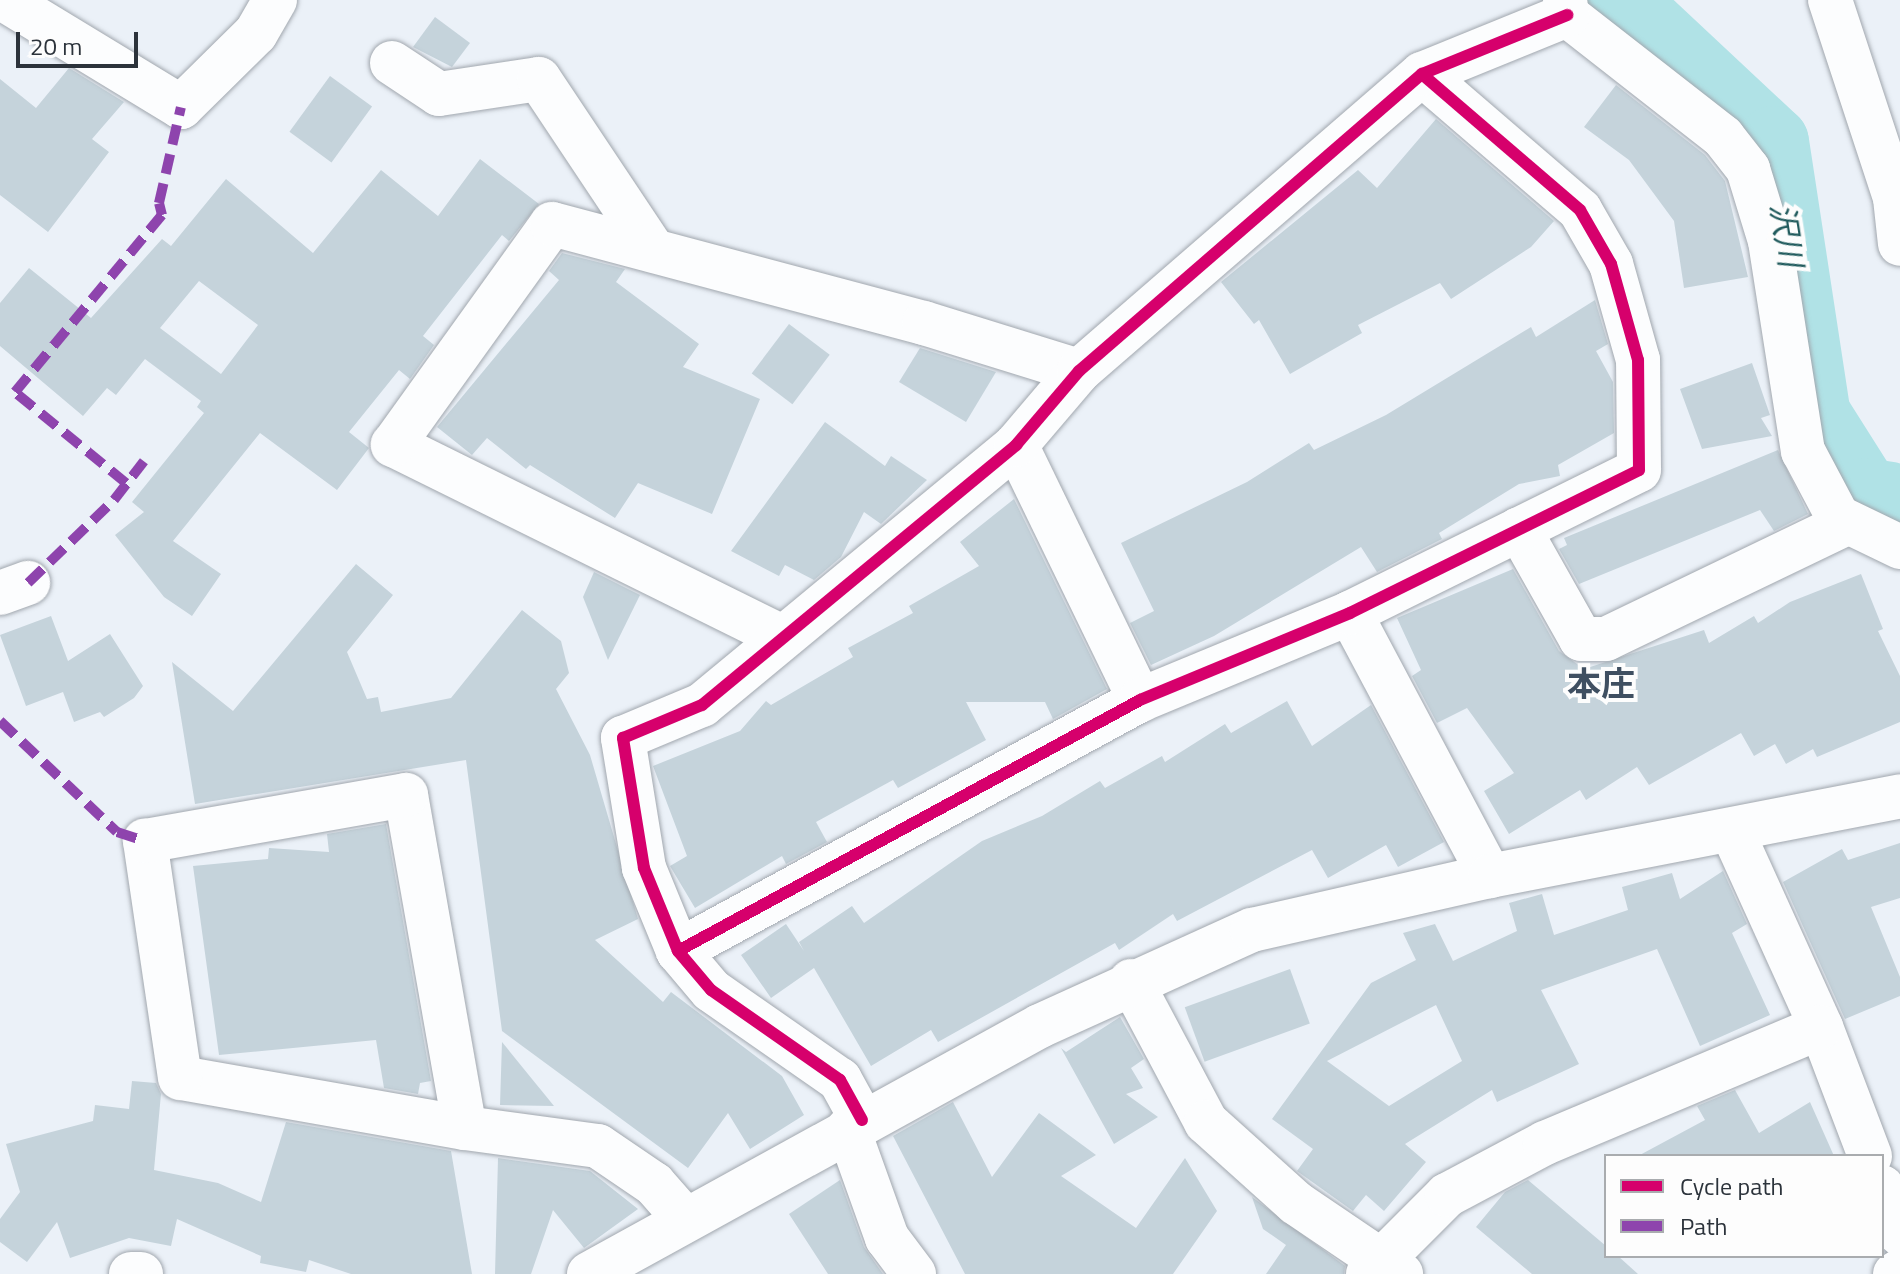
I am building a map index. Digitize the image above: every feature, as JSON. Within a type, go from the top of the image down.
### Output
[{"type":"street","points":[[5,0],[181,107],[256,33],[275,0]]},
{"type":"street","points":[[1830,0],[1895,198],[1900,244]]},
{"type":"street","points":[[914,1274],[887,1238],[840,1080],[711,990],[678,951],[644,868],[623,738],[702,705],[780,636],[1016,445],[1079,371],[1422,74],[1566,7],[1723,137],[1748,169],[1770,241],[1803,451],[1838,517],[1900,547]]},
{"type":"street","points":[[392,63],[439,94],[539,79],[653,250]]},
{"type":"street","points":[[678,951],[1140,700],[1350,613],[1639,470],[1638,360],[1624,293],[1580,210],[1422,74]]},
{"type":"street","points":[[780,636],[393,445],[552,224],[1079,371]]},
{"type":"street","points":[[1016,445],[1140,700]]},
{"type":"street","points":[[1519,529],[1581,639],[1606,639],[1847,523]]},
{"type":"street","points":[[1350,613],[1490,876]]},
{"type":"street","points":[[465,1128],[406,795],[145,841],[180,1078],[465,1128],[598,1146],[654,1184],[683,1217]]},
{"type":"street","points":[[589,1274],[683,1217],[1131,981],[1252,930],[1490,876],[1733,833],[1900,796]]},
{"type":"street","points":[[1733,833],[1821,1027],[1869,1154]]},
{"type":"street","points":[[1131,981],[1206,1122],[1296,1203],[1382,1269],[1447,1195],[1545,1143],[1821,1027]]},
{"type":"street","points":[[1884,1192],[1900,1234]]},
{"type":"street","points":[[1895,1274],[1900,1271]]},
{"type":"street","points":[[131,1274],[141,1274]]},
{"type":"building","points":[[435,17],[470,43],[452,67],[413,47]]},
{"type":"building","points":[[69,68],[124,102],[92,139],[109,152],[48,232],[0,195],[0,79],[36,108]]},
{"type":"building","points":[[330,76],[372,107],[332,162],[289,132]]},
{"type":"building","points":[[1616,85],[1705,155],[1725,181],[1748,277],[1684,288],[1674,221],[1629,160],[1584,127]]},
{"type":"building","points":[[1436,119],[1554,221],[1531,247],[1451,299],[1440,283],[1358,325],[1362,333],[1290,374],[1259,320],[1254,324],[1221,282],[1358,170],[1377,188]]},
{"type":"building","points":[[480,159],[539,204],[509,241],[502,235],[423,336],[434,345],[410,379],[399,370],[349,432],[369,448],[337,490],[260,433],[173,541],[221,574],[192,616],[164,597],[115,535],[144,512],[132,502],[204,413],[197,407],[201,401],[145,359],[116,395],[107,388],[83,416],[0,346],[0,303],[29,268],[91,318],[162,239],[171,246],[226,179],[313,253],[381,170],[438,216]],"holes":[[[199,281],[258,325],[221,374],[160,328]]]},
{"type":"building","points":[[562,253],[625,269],[616,282],[699,344],[683,367],[760,399],[712,514],[638,483],[615,518],[530,465],[526,469],[487,438],[472,455],[437,427],[559,280],[549,271]]},
{"type":"building","points":[[1595,300],[1608,344],[1596,351],[1613,382],[1614,433],[1558,465],[1560,476],[1519,484],[1439,533],[1442,539],[1377,572],[1361,547],[1214,636],[1151,665],[1130,623],[1154,611],[1121,543],[1247,482],[1309,443],[1314,450],[1386,415],[1531,327],[1536,337]]},
{"type":"building","points":[[789,324],[830,355],[792,404],[752,374]]},
{"type":"building","points":[[920,348],[996,372],[966,422],[899,382]]},
{"type":"building","points":[[1752,363],[1770,415],[1761,418],[1772,436],[1702,449],[1680,389]]},
{"type":"building","points":[[825,422],[885,466],[891,456],[927,480],[881,524],[864,512],[841,557],[814,580],[785,565],[779,576],[731,551]]},
{"type":"building","points":[[1778,450],[1808,514],[1774,531],[1760,510],[1579,584],[1559,549],[1567,545],[1564,538]]},
{"type":"building","points":[[1014,499],[1107,689],[1053,719],[1045,702],[966,702],[986,740],[898,788],[893,780],[816,822],[827,842],[786,864],[782,856],[695,908],[670,866],[687,856],[653,766],[740,731],[766,701],[771,705],[853,657],[848,648],[913,613],[909,606],[979,566],[960,542]]},
{"type":"building","points":[[356,564],[393,595],[347,652],[367,699],[378,697],[381,712],[451,698],[522,610],[561,641],[569,673],[556,689],[590,755],[638,919],[595,940],[663,1002],[671,992],[782,1076],[804,1115],[750,1149],[728,1113],[688,1168],[502,1031],[466,760],[195,804],[172,662],[233,711]]},
{"type":"building","points":[[1513,569],[1559,651],[1584,669],[1704,630],[1709,643],[1754,616],[1758,623],[1790,602],[1861,574],[1883,629],[1878,631],[1900,676],[1900,722],[1817,757],[1813,749],[1786,764],[1775,744],[1754,756],[1741,733],[1649,785],[1637,767],[1586,800],[1580,790],[1509,834],[1484,791],[1514,773],[1467,708],[1437,723],[1412,676],[1421,670],[1397,618]]},
{"type":"building","points":[[594,572],[640,595],[608,660],[583,597]]},
{"type":"building","points":[[51,616],[68,661],[110,634],[143,686],[134,698],[104,717],[100,712],[74,722],[63,692],[26,706],[0,635]]},
{"type":"building","points":[[1287,701],[1312,746],[1371,705],[1444,842],[1398,867],[1386,845],[1328,878],[1312,850],[1177,921],[1173,914],[1119,950],[1115,943],[938,1042],[931,1030],[871,1066],[814,968],[771,998],[741,955],[786,924],[804,951],[799,942],[852,906],[864,923],[982,841],[1042,816],[1100,781],[1105,788],[1162,756],[1165,762],[1225,724],[1231,733]]},
{"type":"building","points":[[386,824],[431,1081],[420,1083],[418,1094],[384,1088],[376,1040],[219,1055],[193,866],[268,859],[269,848],[329,852],[327,834]]},
{"type":"building","points":[[1900,843],[1900,898],[1871,907],[1900,977],[1900,996],[1845,1019],[1783,882],[1842,849],[1848,860]]},
{"type":"building","points":[[1723,871],[1747,924],[1732,933],[1770,1015],[1700,1046],[1657,949],[1541,990],[1579,1064],[1497,1102],[1492,1090],[1405,1144],[1426,1162],[1384,1211],[1366,1195],[1353,1211],[1297,1171],[1313,1149],[1272,1119],[1371,983],[1416,960],[1403,933],[1435,924],[1453,961],[1517,931],[1509,903],[1542,894],[1554,935],[1628,910],[1622,887],[1672,873],[1680,899]],"holes":[[[1436,1005],[1462,1061],[1389,1106],[1327,1061]]]},
{"type":"building","points":[[1290,969],[1310,1024],[1205,1062],[1185,1007]]},
{"type":"building","points":[[1120,1017],[1144,1059],[1131,1068],[1143,1088],[1126,1094],[1158,1117],[1114,1144],[1061,1048],[1066,1052]]},
{"type":"building","points":[[502,1042],[554,1106],[500,1105]]},
{"type":"building","points":[[132,1081],[156,1083],[161,1094],[154,1170],[218,1183],[261,1202],[286,1122],[451,1151],[472,1274],[351,1274],[309,1260],[306,1272],[260,1263],[261,1256],[177,1219],[171,1246],[129,1238],[70,1258],[57,1222],[27,1262],[0,1242],[0,1219],[20,1192],[6,1144],[93,1121],[95,1105],[129,1109]]},
{"type":"building","points":[[1735,1090],[1759,1133],[1810,1102],[1833,1154],[1642,1154],[1705,1120],[1697,1106]]},
{"type":"building","points":[[953,1102],[992,1177],[1039,1113],[1096,1155],[1061,1176],[1136,1228],[1185,1158],[1217,1211],[1173,1274],[965,1274],[893,1136]]},
{"type":"building","points":[[498,1158],[590,1171],[638,1209],[584,1248],[553,1210],[531,1274],[495,1274]]},
{"type":"building","points":[[840,1180],[864,1247],[883,1274],[828,1274],[789,1214]]},
{"type":"building","points":[[1528,1180],[1604,1244],[1604,1258],[1620,1258],[1638,1274],[1532,1274],[1476,1227],[1505,1192]]},
{"type":"building","points":[[1252,1197],[1345,1266],[1344,1274],[1266,1274],[1286,1245],[1263,1229]]},
{"type":"waterway","name":"沢川","points":[[1621,0],[1773,142],[1815,415],[1865,494],[1890,498]]},
{"type":"marked path","points":[[126,483],[15,392],[162,215],[159,203],[181,107]]},
{"type":"marked path","points":[[28,583],[114,500],[144,461]]},
{"type":"marked path","points":[[0,721],[117,832],[145,841]]},
{"type":"cycle path","points":[[862,1120],[840,1080],[711,990],[678,951],[644,868],[623,738],[702,705],[1016,445],[1079,371],[1422,74],[1567,15]]},
{"type":"cycle path","points":[[678,951],[1140,700],[1350,613],[1639,470],[1638,360],[1611,264],[1580,210],[1422,74]]},
{"type":"district","name":"本庄","points":[[1601,684]]}]
